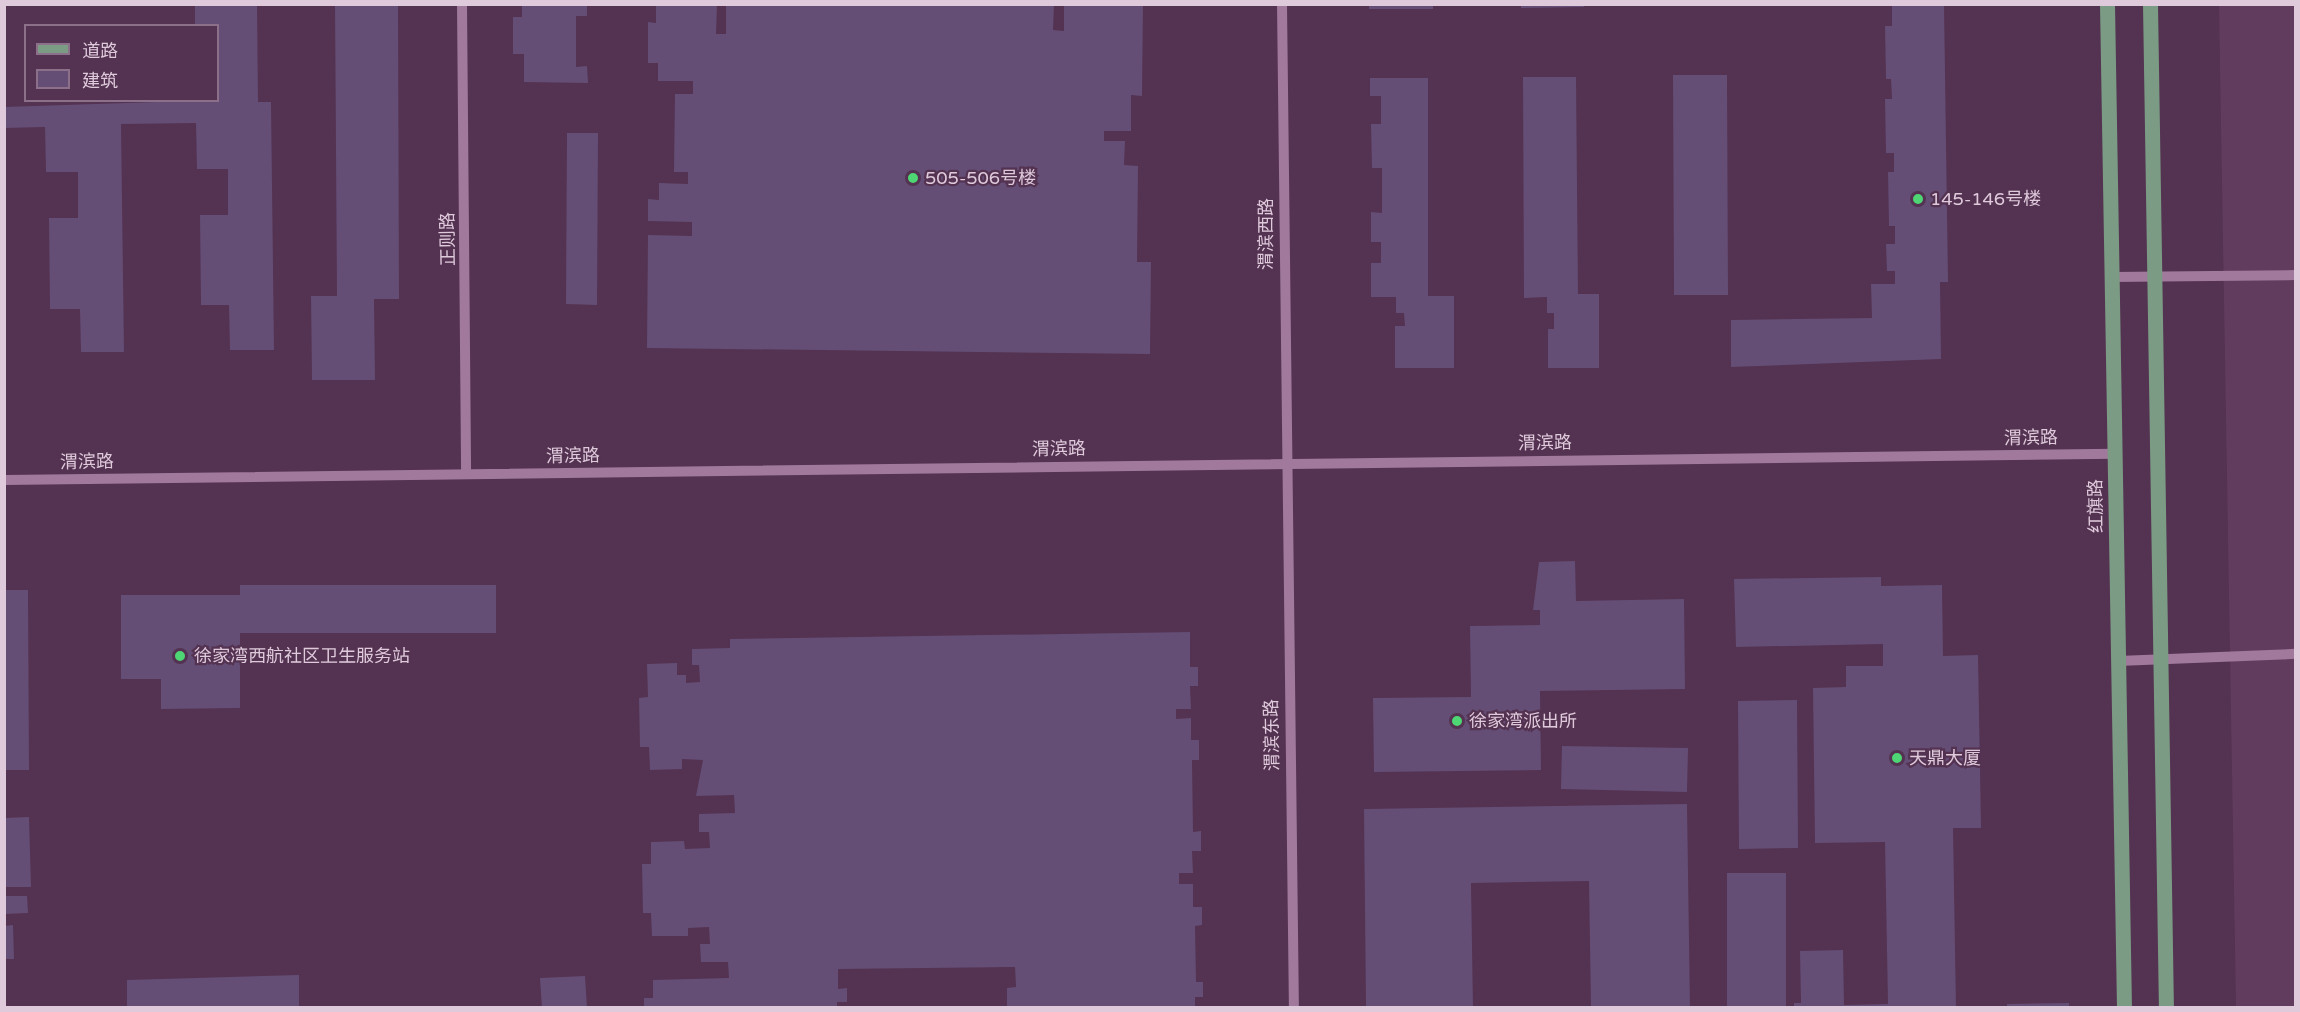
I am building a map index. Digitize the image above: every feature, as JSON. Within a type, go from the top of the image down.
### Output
[{"type":"main road","name":"红旗路","points":[[2107,4],[2124,1008]]},
{"type":"main road","points":[[2150,4],[2166,1008]]},
{"type":"street","name":"正则路","points":[[462,4],[466,473]]},
{"type":"street","name":"渭滨西路","points":[[1282,4],[1284,463]]},
{"type":"street","points":[[2112,277],[2295,275]]},
{"type":"street","name":"渭滨路","points":[[4,480],[2115,454]]},
{"type":"street","name":"渭滨东路","points":[[1284,463],[1294,1008]]},
{"type":"street","points":[[2118,661],[2161,657],[2295,654]]},
{"type":"shaded area","points":[[2219,5],[2295,5],[2295,1007],[2236,1007]]},
{"type":"building","points":[[195,4],[257,4],[258,102],[271,102],[274,350],[230,350],[229,305],[201,305],[200,215],[228,215],[228,169],[197,169],[196,123],[121,124],[124,352],[81,352],[80,309],[50,309],[49,218],[78,218],[78,172],[46,172],[45,127],[4,128],[4,107],[219,102],[219,24],[195,24]]},
{"type":"building","points":[[335,4],[398,4],[399,299],[374,299],[375,380],[312,380],[311,296],[337,296]]},
{"type":"building","points":[[522,4],[587,4],[587,16],[576,16],[576,67],[587,66],[588,83],[524,82],[524,54],[513,54],[513,17],[522,17]]},
{"type":"building","name":"505-506号楼","points":[[656,4],[717,4],[716,34],[726,34],[726,4],[1054,4],[1053,30],[1064,31],[1064,4],[1143,4],[1142,96],[1131,95],[1131,131],[1104,131],[1104,141],[1125,141],[1124,165],[1138,166],[1137,262],[1151,262],[1150,354],[647,348],[648,235],[692,236],[692,222],[648,221],[648,199],[659,200],[659,183],[688,184],[688,172],[674,172],[675,94],[693,94],[693,81],[658,81],[658,63],[648,63],[648,22],[656,23]]},
{"type":"building","points":[[1369,4],[1433,4],[1433,9],[1369,9]]},
{"type":"building","points":[[1521,4],[1584,4],[1584,7],[1521,8]]},
{"type":"building","name":"145-146号楼","points":[[1892,4],[1944,4],[1948,282],[1940,282],[1941,359],[1731,367],[1731,320],[1872,318],[1871,284],[1895,284],[1895,271],[1887,271],[1886,244],[1895,244],[1895,226],[1889,226],[1888,172],[1894,172],[1894,153],[1886,153],[1885,99],[1892,99],[1891,79],[1886,79],[1885,26],[1892,26]]},
{"type":"building","points":[[1673,75],[1727,75],[1728,295],[1674,295]]},
{"type":"building","points":[[1523,77],[1576,77],[1578,294],[1599,294],[1599,368],[1548,368],[1548,329],[1554,329],[1554,313],[1547,313],[1547,297],[1524,298]]},
{"type":"building","points":[[1370,78],[1428,78],[1428,296],[1454,296],[1454,368],[1395,368],[1395,326],[1405,326],[1404,313],[1396,313],[1396,297],[1371,297],[1371,263],[1381,263],[1381,242],[1371,242],[1371,212],[1382,213],[1382,168],[1372,168],[1371,124],[1381,124],[1381,96],[1370,96]]},
{"type":"building","points":[[567,133],[598,133],[597,305],[566,304]]},
{"type":"building","points":[[1575,561],[1576,601],[1684,599],[1685,689],[1540,691],[1541,770],[1374,772],[1373,698],[1471,697],[1470,626],[1540,625],[1540,610],[1533,610],[1539,562]]},
{"type":"building","name":"天鼎大厦","points":[[1881,577],[1881,586],[1942,585],[1943,656],[1978,655],[1981,828],[1953,828],[1956,1008],[1794,1008],[1794,1003],[1801,1003],[1800,951],[1843,950],[1844,1005],[1888,1004],[1885,842],[1815,843],[1813,688],[1846,687],[1846,666],[1883,666],[1883,644],[1736,647],[1734,579]]},
{"type":"building","name":"徐家湾西航社区卫生服务站","points":[[240,585],[496,585],[496,633],[240,633],[240,708],[161,709],[161,679],[121,679],[121,595],[240,595]]},
{"type":"building","points":[[4,590],[28,590],[29,770],[4,770]]},
{"type":"building","points":[[1190,632],[1190,667],[1198,667],[1198,686],[1190,686],[1191,709],[1176,709],[1176,719],[1191,718],[1191,740],[1199,740],[1199,760],[1192,760],[1193,832],[1201,831],[1201,851],[1192,851],[1193,873],[1179,873],[1179,884],[1193,884],[1193,907],[1202,907],[1202,925],[1195,926],[1196,982],[1203,982],[1203,997],[1195,997],[1195,1007],[1007,1006],[1007,988],[1016,987],[1015,967],[838,969],[838,989],[847,988],[847,1002],[837,1002],[837,1008],[644,1008],[644,998],[653,998],[653,980],[729,978],[728,962],[701,962],[700,944],[710,944],[709,927],[688,928],[688,936],[652,936],[651,913],[643,913],[642,864],[651,864],[651,842],[684,841],[685,849],[710,848],[709,832],[699,832],[699,814],[735,813],[734,795],[696,796],[703,760],[682,759],[682,769],[650,770],[649,747],[640,747],[639,698],[648,697],[647,664],[677,663],[677,675],[686,675],[686,683],[700,682],[699,665],[692,665],[692,649],[730,648],[730,639]]},
{"type":"building","points":[[1797,700],[1798,848],[1739,849],[1738,701]]},
{"type":"building","points":[[1562,746],[1688,748],[1687,792],[1561,789]]},
{"type":"building","points":[[1687,804],[1690,1008],[1591,1008],[1589,881],[1471,883],[1473,1008],[1366,1008],[1364,809]]},
{"type":"building","points":[[29,817],[31,887],[4,887],[4,818]]},
{"type":"building","points":[[1727,873],[1786,873],[1786,1008],[1727,1008]]},
{"type":"building","points":[[4,896],[27,896],[28,913],[4,914]]},
{"type":"building","points":[[13,925],[14,959],[4,959],[4,926]]},
{"type":"building","points":[[299,975],[299,1008],[127,1008],[127,980]]},
{"type":"building","points":[[585,976],[587,1008],[542,1008],[540,978]]},
{"type":"building","points":[[2069,1003],[2069,1008],[2007,1008],[2007,1004]]},
{"type":"place","name":"505-506号楼","points":[[913,178]]},
{"type":"place","name":"145-146号楼","points":[[1918,199]]},
{"type":"place","name":"徐家湾西航社区卫生服务站","points":[[180,656]]},
{"type":"place","name":"徐家湾派出所","points":[[1457,721]]},
{"type":"place","name":"天鼎大厦","points":[[1897,758]]}]
